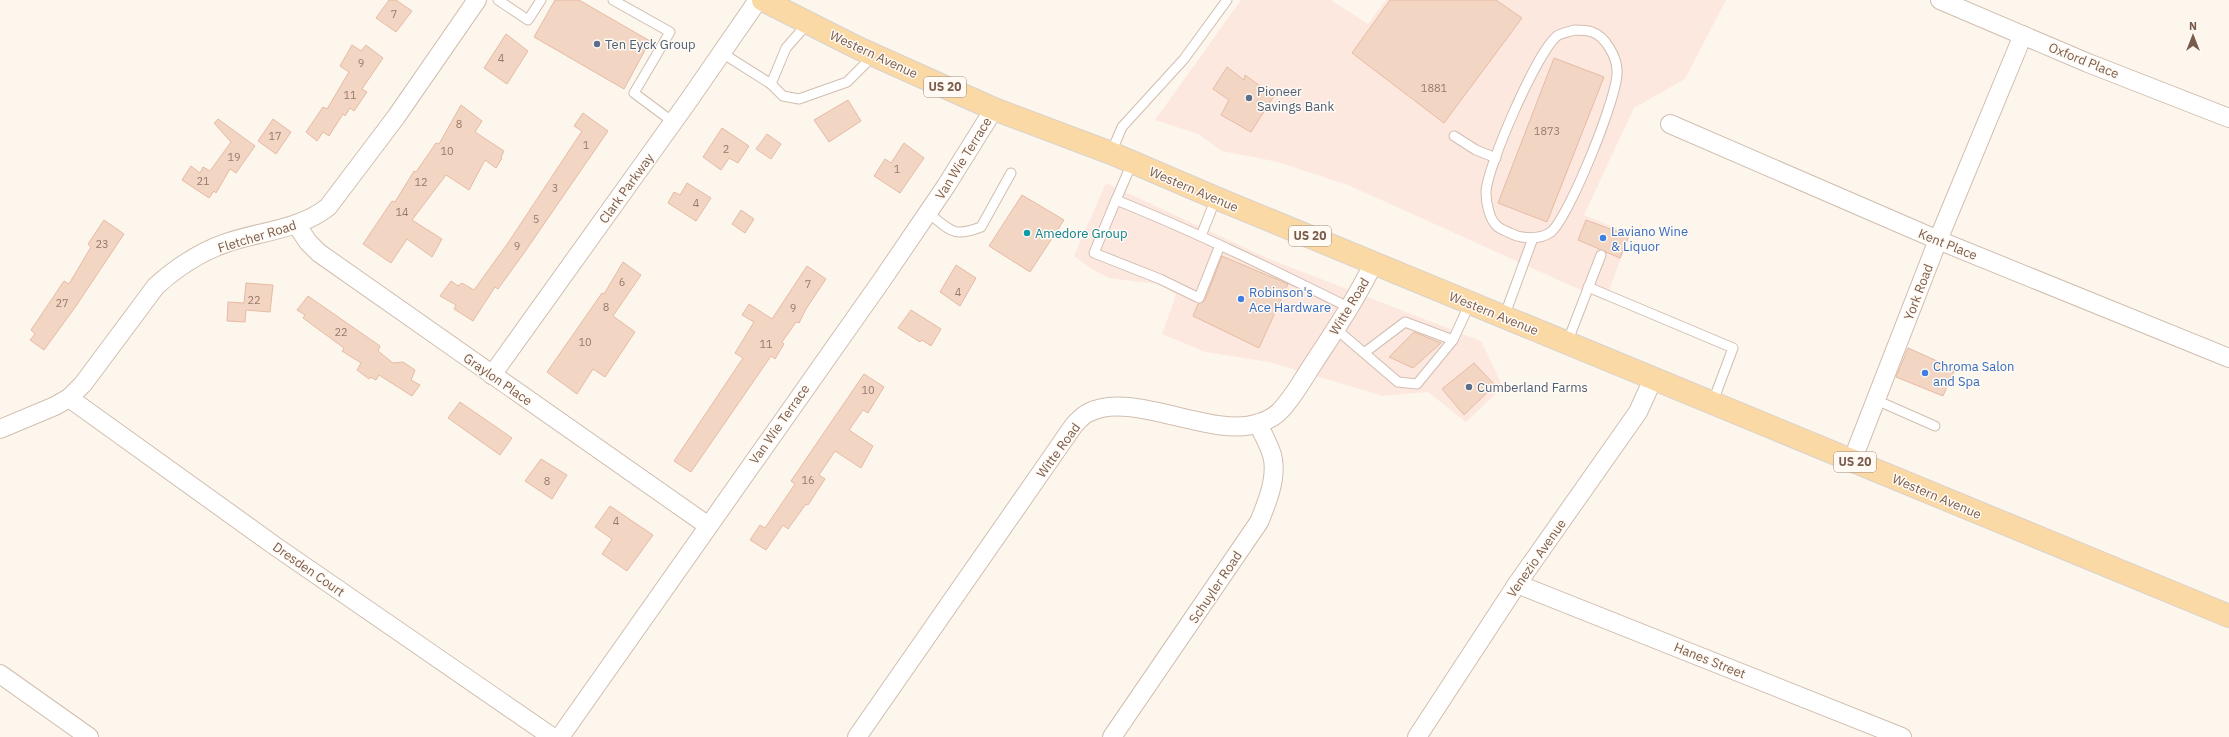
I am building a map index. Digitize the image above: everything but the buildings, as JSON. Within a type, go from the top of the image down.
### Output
[{"type":"main road","name":"Western Avenue","points":[[776,3],[808,23],[874,55],[994,109],[1111,153],[1216,198],[1374,262],[1504,318],[2229,616]]},
{"type":"street","name":"Fletcher Road","points":[[0,429],[69,398],[83,384],[156,286],[170,273],[225,243],[296,224],[315,217],[328,207],[396,117],[478,0]]},
{"type":"street","name":"Clark Parkway","points":[[492,374],[673,122],[758,0]]},
{"type":"street","name":"Oxford Place","points":[[1940,0],[2229,118]]},
{"type":"street","name":"York Road","points":[[1852,461],[1938,240],[2023,35]]},
{"type":"street","name":"Van Wie Terrace","points":[[560,737],[707,525],[928,213],[994,109]]},
{"type":"street","name":"Kent Place","points":[[1670,124],[1938,240],[2229,358]]},
{"type":"street","name":"Graylon Place","points":[[296,224],[308,242],[320,253],[707,525]]},
{"type":"street","name":"Witte Road","points":[[862,735],[1074,425],[1088,413],[1100,409],[1132,408],[1219,424],[1237,426],[1258,424],[1279,412],[1288,401],[1360,294],[1374,262]]},
{"type":"street","name":"Venezio Avenue","points":[[1416,737],[1517,584],[1638,412],[1653,379]]},
{"type":"street","name":"Dresden Court","points":[[69,398],[282,550],[552,737]]},
{"type":"street","name":"Schuyler Road","points":[[1112,737],[1259,522],[1265,508],[1273,474],[1272,456],[1258,424]]},
{"type":"street","name":"Hanes Street","points":[[1517,584],[1902,737]]},
{"type":"street","points":[[0,674],[90,737]]},
{"type":"lane","points":[[498,0],[528,20],[541,0]]},
{"type":"lane","points":[[613,0],[670,32],[634,93],[673,122]]},
{"type":"lane","points":[[1111,153],[1122,127],[1184,59],[1227,0]]},
{"type":"lane","points":[[771,84],[786,48],[808,23]]},
{"type":"lane","points":[[1574,30],[1593,32],[1609,46],[1618,70],[1613,96],[1579,184],[1565,214],[1550,232],[1533,238],[1515,235],[1496,226],[1488,209],[1486,192],[1489,175],[1528,80],[1544,52],[1557,36],[1574,30]]},
{"type":"lane","points":[[722,53],[771,84],[783,96],[799,99],[847,82],[874,55]]},
{"type":"lane","points":[[1454,136],[1476,150],[1496,158]]},
{"type":"lane","points":[[1132,163],[1094,253],[1160,279],[1199,298],[1220,245]]},
{"type":"lane","points":[[928,213],[955,233],[965,233],[981,227],[1011,173]]},
{"type":"lane","points":[[1200,236],[1216,198]]},
{"type":"lane","points":[[1116,200],[1220,245],[1350,308]]},
{"type":"lane","points":[[1504,318],[1533,238]]},
{"type":"lane","points":[[1567,343],[1601,255]]},
{"type":"lane","points":[[1588,287],[1733,348],[1712,404]]},
{"type":"lane","points":[[1336,329],[1398,382],[1417,384],[1453,340],[1470,303]]},
{"type":"lane","points":[[1364,354],[1405,322],[1453,340]]},
{"type":"lane","points":[[1876,400],[1935,426]]},
{"type":"shaded area","points":[[1241,0],[1331,0],[1368,24],[1386,0],[1726,0],[1685,79],[1634,108],[1584,215],[1630,234],[1605,301],[1348,185],[1278,162],[1222,151],[1198,134],[1155,120]]},
{"type":"shaded area","points":[[1106,183],[1267,258],[1481,341],[1503,387],[1466,422],[1428,392],[1383,396],[1269,362],[1205,352],[1162,334],[1176,295],[1163,285],[1109,278],[1092,269],[1074,256]]},
{"type":"place","name":"Ten Eyck Group","points":[[597,44]]},
{"type":"place","name":"Pioneer Savings Bank","points":[[1249,98]]},
{"type":"place","name":"Amedore Group","points":[[1027,233]]},
{"type":"place","name":"Laviano Wine & Liquor","points":[[1603,238]]},
{"type":"place","name":"Robinson's Ace Hardware","points":[[1241,299]]},
{"type":"place","name":"Chroma Salon and Spa","points":[[1925,373]]},
{"type":"place","name":"Cumberland Farms","points":[[1469,387]]}]
